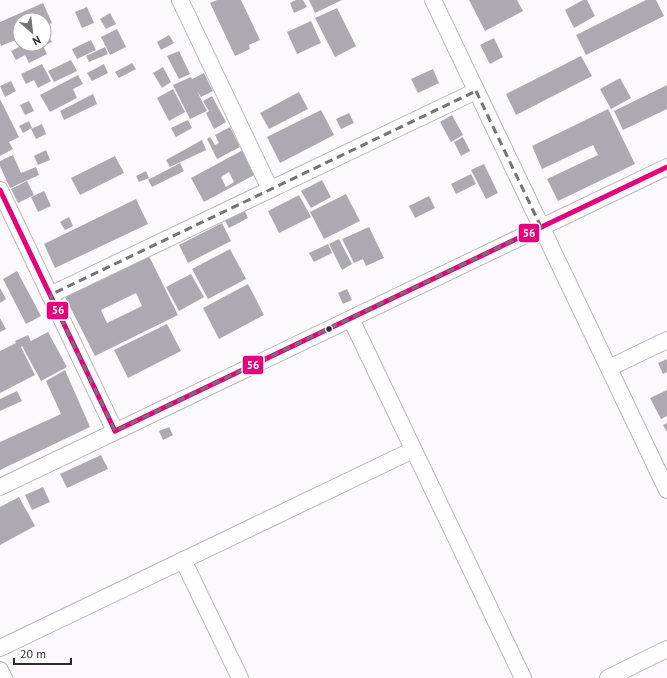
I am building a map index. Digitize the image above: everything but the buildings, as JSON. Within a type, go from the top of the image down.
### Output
[{"type":"street","points":[[180,0],[270,189]]},
{"type":"street","points":[[432,0],[667,490]]},
{"type":"street","points":[[50,295],[476,91]]},
{"type":"street","points":[[0,487],[667,167]]},
{"type":"street","points":[[0,190],[115,431]]},
{"type":"street","points":[[350,318],[523,678]]},
{"type":"street","points":[[609,368],[667,340]]},
{"type":"street","points":[[0,648],[413,450]]},
{"type":"street","points":[[183,560],[240,678]]},
{"type":"street","points":[[608,678],[667,650]]},
{"type":"street","points":[[0,670],[4,678]]},
{"type":"highlighted area","points":[[476,91],[541,227],[115,431],[50,295]]},
{"type":"transit line","name":"56","points":[[115,431],[667,167]]},
{"type":"transit line","name":"56","points":[[0,190],[115,431]]}]
